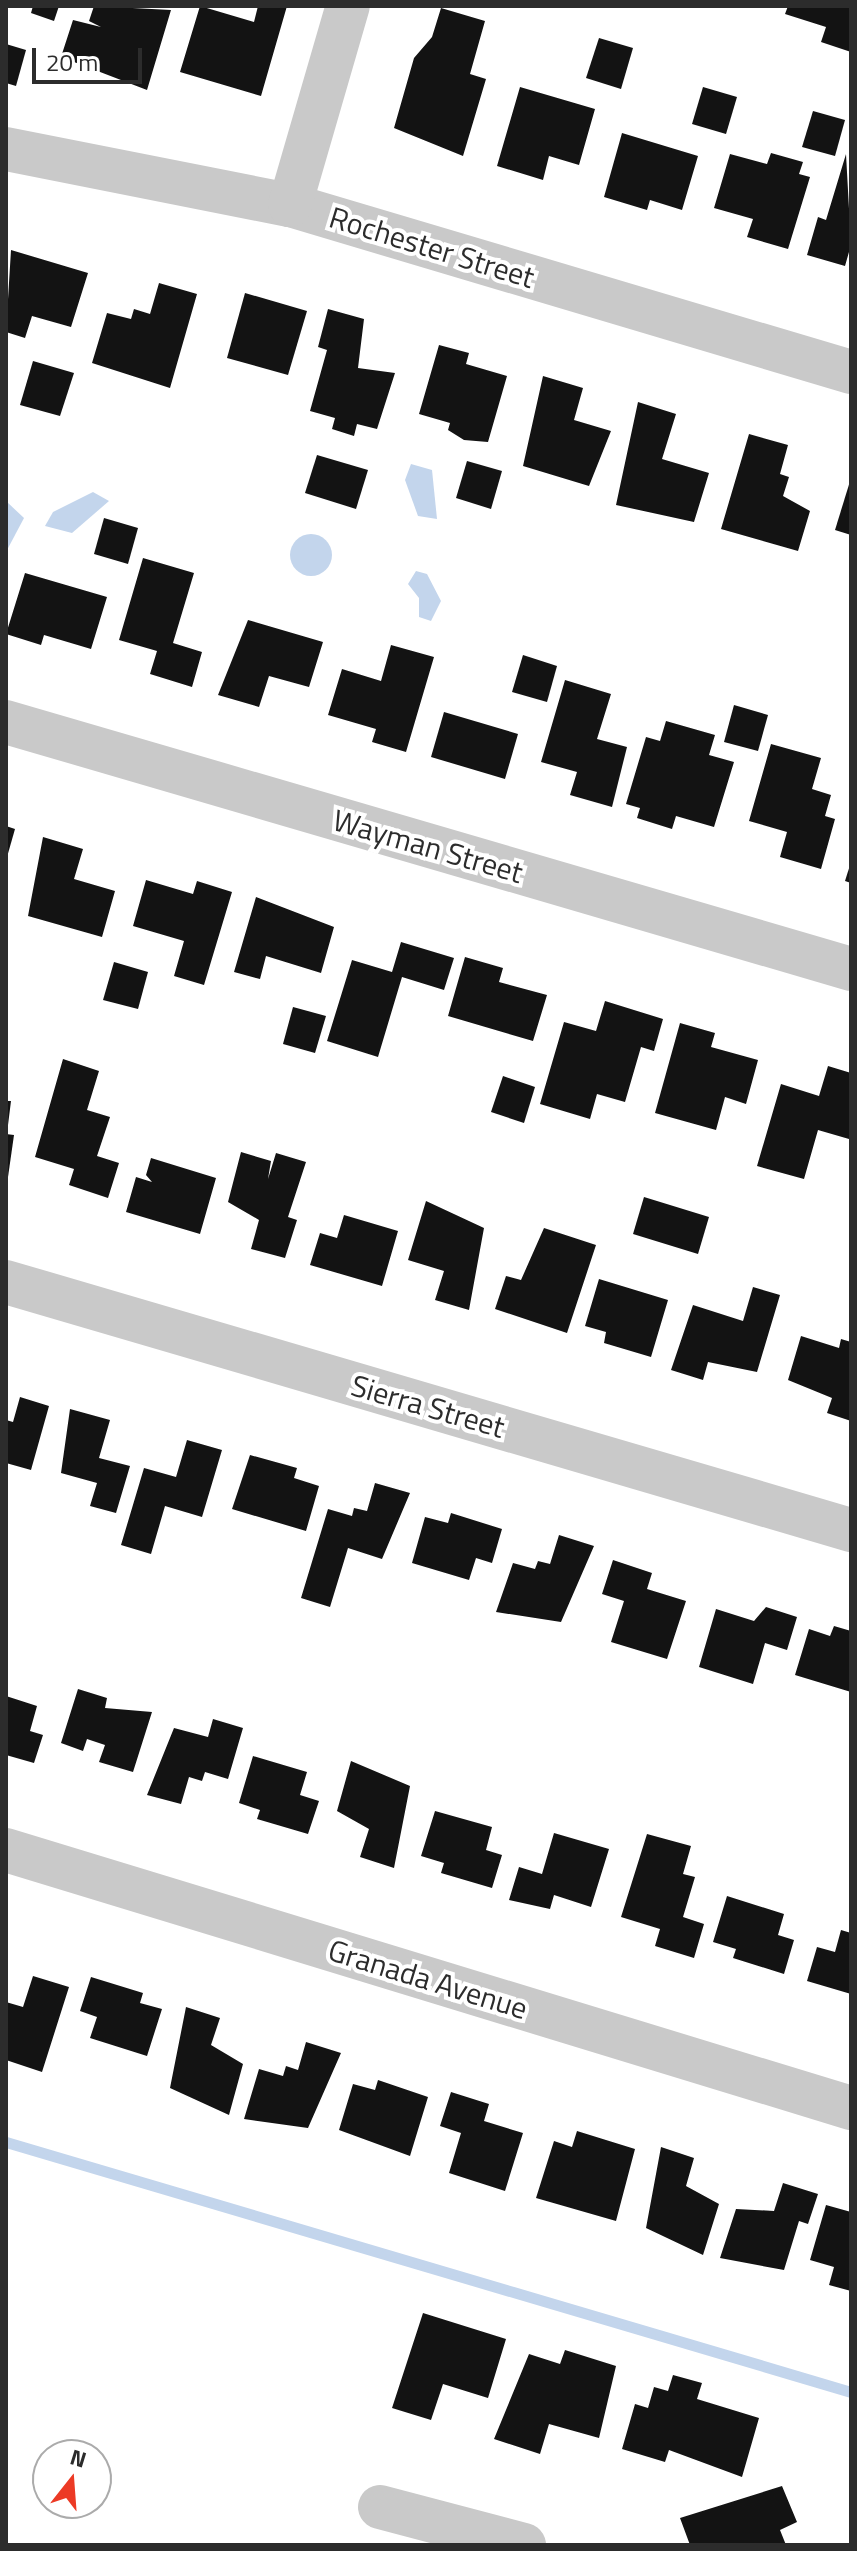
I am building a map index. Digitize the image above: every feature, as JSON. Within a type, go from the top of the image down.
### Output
[{"type":"street","points":[[290,205],[348,6]]},
{"type":"street","name":"Rochester Street","points":[[6,149],[290,205],[851,372]]},
{"type":"street","name":"Wayman Street","points":[[6,722],[851,969]]},
{"type":"street","name":"Sierra Street","points":[[6,1282],[851,1530]]},
{"type":"street","name":"Granada Avenue","points":[[6,1850],[851,2108]]},
{"type":"street","points":[[380,2507],[524,2545]]},
{"type":"water","points":[[411,464],[432,470],[437,519],[418,516],[405,480]]},
{"type":"water","points":[[93,492],[109,501],[72,533],[45,526],[53,512]]},
{"type":"water","points":[[6,501],[24,518],[6,552]]},
{"type":"water","points":[[311,534],[326,540],[332,555],[326,570],[311,576],[296,570],[290,555],[296,540]]},
{"type":"water","points":[[416,571],[427,574],[441,601],[431,621],[419,617],[419,598],[408,584]]},
{"type":"building","points":[[33,6],[59,6],[54,21],[31,13]]},
{"type":"building","points":[[94,6],[171,10],[147,90],[61,57],[73,20],[101,27],[89,21]]},
{"type":"building","points":[[200,6],[254,22],[258,6],[287,6],[261,96],[180,72]]},
{"type":"building","points":[[788,6],[851,6],[851,52],[821,42],[826,27],[785,14]]},
{"type":"building","points":[[441,8],[485,21],[470,74],[486,79],[463,156],[394,128],[414,58],[432,37]]},
{"type":"building","points":[[599,38],[633,48],[621,89],[586,78]]},
{"type":"building","points":[[6,44],[26,50],[16,86],[6,83]]},
{"type":"building","points":[[520,87],[595,109],[579,165],[549,156],[543,180],[497,166]]},
{"type":"building","points":[[703,87],[737,97],[726,134],[692,124]]},
{"type":"building","points":[[813,111],[845,120],[835,156],[802,147]]},
{"type":"building","points":[[622,133],[698,156],[682,210],[650,200],[647,210],[604,197]]},
{"type":"building","points":[[771,153],[803,162],[799,174],[810,177],[788,249],[747,237],[753,219],[714,208],[730,154],[767,164]]},
{"type":"building","points":[[846,154],[851,245],[845,266],[807,255],[818,217],[826,220]]},
{"type":"building","points":[[11,250],[88,273],[71,327],[32,316],[25,338],[6,332]]},
{"type":"building","points":[[159,283],[197,294],[170,388],[92,363],[107,313],[131,319],[134,309],[150,314]]},
{"type":"building","points":[[245,293],[307,311],[288,375],[227,358]]},
{"type":"building","points":[[328,309],[364,319],[358,368],[395,373],[377,429],[357,424],[354,436],[332,429],[335,418],[310,411],[327,350],[318,347]]},
{"type":"building","points":[[439,345],[469,353],[466,364],[507,376],[488,442],[464,440],[448,430],[450,423],[419,414]]},
{"type":"building","points":[[33,361],[74,373],[60,416],[20,405]]},
{"type":"building","points":[[543,376],[583,388],[574,420],[611,431],[589,486],[523,466]]},
{"type":"building","points":[[638,402],[676,414],[662,459],[709,473],[694,522],[616,505]]},
{"type":"building","points":[[749,434],[788,445],[780,474],[789,477],[783,496],[810,511],[798,551],[721,529]]},
{"type":"building","points":[[317,455],[368,470],[356,509],[305,493]]},
{"type":"building","points":[[467,461],[502,471],[491,509],[456,498]]},
{"type":"building","points":[[851,478],[851,535],[835,530]]},
{"type":"building","points":[[104,518],[138,528],[128,564],[94,554]]},
{"type":"building","points":[[143,558],[194,573],[173,643],[202,652],[192,687],[150,674],[157,651],[119,640]]},
{"type":"building","points":[[25,573],[107,597],[91,649],[44,635],[41,645],[6,634]]},
{"type":"building","points":[[248,620],[323,642],[309,687],[269,676],[259,707],[218,695]]},
{"type":"building","points":[[391,645],[434,657],[406,752],[372,742],[376,729],[328,715],[342,669],[381,681]]},
{"type":"building","points":[[523,655],[557,666],[547,702],[512,692]]},
{"type":"building","points":[[565,680],[611,694],[597,739],[627,747],[612,807],[570,795],[577,772],[541,762]]},
{"type":"building","points":[[734,705],[768,715],[758,751],[724,742]]},
{"type":"building","points":[[444,712],[518,734],[505,779],[431,757]]},
{"type":"building","points":[[666,721],[715,735],[709,755],[734,762],[714,827],[676,816],[672,829],[637,818],[640,808],[626,804],[646,737],[660,741]]},
{"type":"building","points":[[771,744],[821,758],[812,789],[831,795],[825,816],[835,819],[821,869],[780,857],[787,832],[749,821]]},
{"type":"building","points":[[6,826],[15,829],[7,857],[6,857]]},
{"type":"building","points":[[43,837],[83,849],[74,879],[115,891],[102,937],[28,916]]},
{"type":"building","points":[[851,862],[851,883],[845,881]]},
{"type":"building","points":[[146,880],[193,894],[197,881],[232,892],[204,985],[174,976],[184,941],[133,926]]},
{"type":"building","points":[[256,897],[334,927],[321,973],[266,956],[260,979],[234,972]]},
{"type":"building","points":[[401,942],[454,958],[444,990],[402,977],[378,1057],[327,1041],[352,960],[392,972]]},
{"type":"building","points":[[465,957],[503,968],[499,982],[547,995],[533,1041],[448,1016]]},
{"type":"building","points":[[114,962],[148,972],[138,1009],[103,1000]]},
{"type":"building","points":[[605,1001],[663,1019],[654,1051],[641,1047],[625,1102],[597,1094],[590,1119],[540,1104],[564,1022],[596,1031]]},
{"type":"building","points":[[293,1007],[326,1016],[315,1053],[283,1044]]},
{"type":"building","points":[[680,1023],[715,1033],[711,1047],[758,1060],[746,1104],[725,1097],[716,1130],[655,1113]]},
{"type":"building","points":[[63,1059],[99,1071],[87,1110],[110,1117],[97,1156],[119,1163],[108,1198],[69,1185],[74,1169],[35,1157]]},
{"type":"building","points":[[828,1066],[851,1073],[849,1139],[818,1130],[804,1179],[757,1166],[781,1084],[819,1096]]},
{"type":"building","points":[[503,1076],[535,1087],[524,1123],[491,1112]]},
{"type":"building","points":[[6,1101],[11,1101],[8,1125],[6,1125]]},
{"type":"building","points":[[6,1134],[14,1135],[8,1177],[6,1177]]},
{"type":"building","points":[[241,1152],[271,1161],[268,1179],[276,1153],[306,1162],[288,1217],[297,1220],[285,1258],[251,1249],[259,1220],[228,1202]]},
{"type":"building","points":[[151,1158],[216,1178],[200,1234],[126,1212],[136,1177],[152,1182],[146,1175]]},
{"type":"building","points":[[644,1197],[709,1217],[698,1254],[633,1234]]},
{"type":"building","points":[[426,1201],[484,1228],[469,1310],[435,1300],[444,1271],[408,1260]]},
{"type":"building","points":[[344,1215],[398,1231],[382,1286],[310,1265],[320,1233],[337,1238]]},
{"type":"building","points":[[544,1228],[596,1245],[567,1333],[495,1309],[506,1276],[521,1280]]},
{"type":"building","points":[[599,1279],[668,1300],[651,1357],[604,1343],[606,1332],[585,1326]]},
{"type":"building","points":[[753,1287],[780,1295],[757,1372],[708,1362],[703,1380],[671,1370],[693,1305],[743,1321]]},
{"type":"building","points":[[801,1336],[839,1348],[841,1339],[851,1342],[851,1421],[827,1413],[832,1398],[788,1380]]},
{"type":"building","points":[[20,1397],[49,1406],[31,1470],[6,1463],[6,1420],[13,1422]]},
{"type":"building","points":[[70,1409],[110,1420],[99,1458],[130,1466],[116,1513],[90,1506],[97,1483],[61,1473]]},
{"type":"building","points":[[187,1440],[222,1450],[202,1517],[165,1506],[151,1554],[121,1545],[144,1468],[176,1477]]},
{"type":"building","points":[[250,1455],[297,1468],[294,1478],[319,1486],[306,1531],[232,1509]]},
{"type":"building","points":[[375,1483],[410,1493],[382,1559],[348,1548],[330,1607],[301,1598],[328,1509],[352,1516],[354,1508],[367,1511]]},
{"type":"building","points":[[451,1513],[502,1529],[492,1563],[476,1558],[469,1580],[412,1563],[425,1517],[448,1523]]},
{"type":"building","points":[[559,1535],[594,1546],[561,1622],[496,1612],[513,1563],[535,1569],[538,1561],[550,1564]]},
{"type":"building","points":[[613,1560],[652,1573],[647,1589],[686,1601],[667,1659],[611,1642],[624,1601],[602,1594]]},
{"type":"building","points":[[766,1607],[797,1617],[787,1650],[765,1643],[753,1684],[699,1667],[716,1609],[754,1621]]},
{"type":"building","points":[[834,1626],[851,1631],[851,1692],[795,1675],[809,1629],[830,1636]]},
{"type":"building","points":[[78,1689],[107,1698],[105,1708],[152,1712],[133,1772],[99,1762],[105,1745],[87,1739],[83,1751],[61,1743]]},
{"type":"building","points":[[6,1696],[37,1706],[30,1731],[43,1735],[34,1763],[6,1755]]},
{"type":"building","points":[[213,1719],[243,1728],[228,1779],[205,1772],[202,1781],[189,1777],[181,1804],[147,1795],[174,1728],[208,1737]]},
{"type":"building","points":[[253,1756],[307,1772],[300,1795],[319,1801],[308,1834],[257,1819],[260,1810],[239,1803]]},
{"type":"building","points":[[351,1761],[410,1786],[394,1868],[360,1857],[369,1829],[337,1811]]},
{"type":"building","points":[[435,1811],[492,1827],[486,1850],[502,1855],[492,1888],[441,1873],[444,1863],[421,1856]]},
{"type":"building","points":[[554,1833],[609,1849],[591,1907],[554,1895],[550,1909],[509,1900],[519,1867],[542,1874]]},
{"type":"building","points":[[647,1834],[691,1846],[683,1874],[695,1877],[683,1917],[704,1924],[694,1958],[655,1946],[660,1929],[621,1917]]},
{"type":"building","points":[[727,1896],[784,1914],[778,1935],[794,1940],[784,1974],[733,1958],[736,1949],[713,1942]]},
{"type":"building","points":[[841,1930],[851,1933],[851,1994],[807,1981],[817,1947],[835,1952]]},
{"type":"building","points":[[33,1976],[69,1987],[42,2072],[6,2060],[6,2002],[23,2007]]},
{"type":"building","points":[[91,1977],[143,1993],[140,2003],[162,2009],[147,2056],[90,2038],[97,2017],[80,2011]]},
{"type":"building","points":[[186,2007],[220,2018],[211,2045],[243,2064],[229,2115],[170,2088]]},
{"type":"building","points":[[306,2042],[341,2053],[308,2128],[244,2119],[259,2069],[283,2076],[286,2066],[298,2070]]},
{"type":"building","points":[[378,2080],[428,2097],[410,2156],[339,2130],[353,2084],[375,2090]]},
{"type":"building","points":[[451,2092],[489,2104],[484,2121],[523,2133],[505,2191],[449,2173],[461,2133],[440,2126]]},
{"type":"building","points":[[577,2131],[635,2149],[616,2221],[536,2198],[554,2141],[572,2147]]},
{"type":"building","points":[[661,2147],[694,2158],[686,2186],[719,2204],[703,2255],[646,2228]]},
{"type":"building","points":[[783,2183],[818,2194],[808,2224],[799,2221],[784,2270],[720,2258],[736,2209],[774,2211]]},
{"type":"building","points":[[826,2205],[851,2212],[851,2291],[829,2285],[834,2267],[810,2260]]},
{"type":"building","points":[[423,2313],[506,2339],[488,2398],[443,2384],[431,2420],[392,2408]]},
{"type":"building","points":[[565,2350],[616,2366],[599,2438],[549,2424],[540,2454],[494,2439],[529,2354],[560,2364]]},
{"type":"building","points":[[673,2375],[702,2383],[697,2399],[759,2418],[742,2477],[669,2450],[665,2462],[622,2449],[635,2404],[648,2408],[654,2387],[668,2391]]},
{"type":"building","points":[[782,2486],[797,2522],[780,2530],[786,2545],[690,2545],[680,2518]]},
{"type":"waterway","points":[[6,2142],[851,2392]]}]
